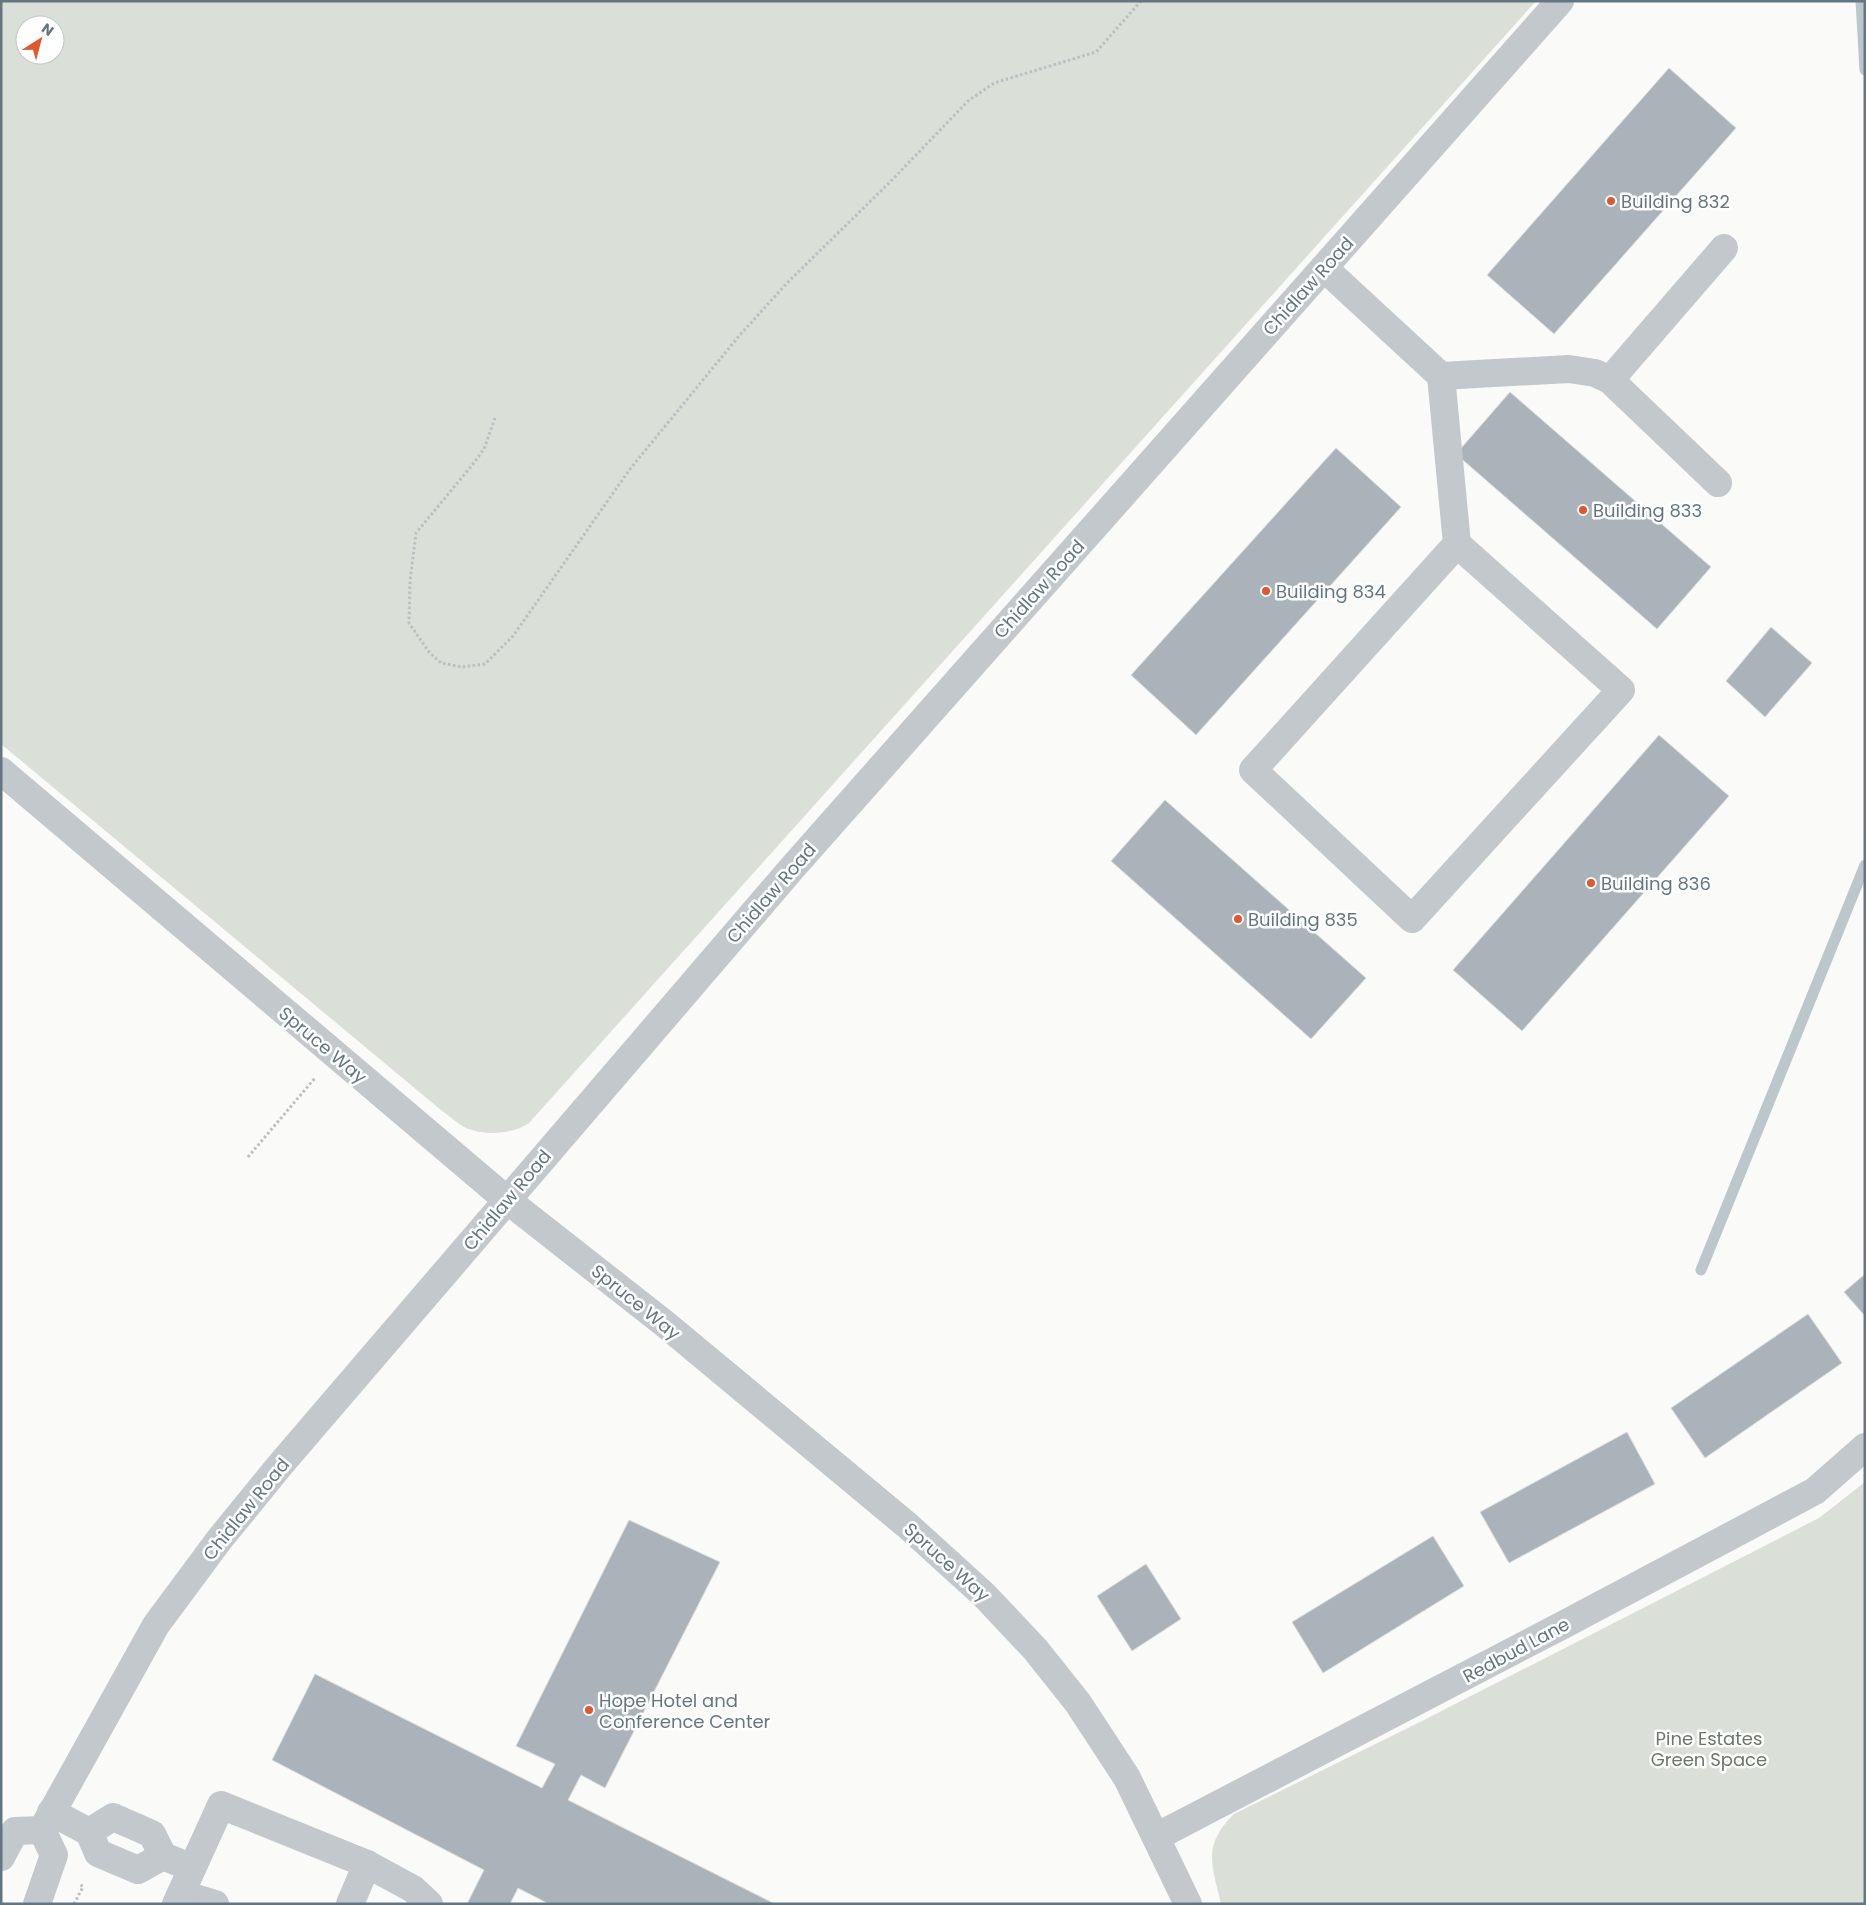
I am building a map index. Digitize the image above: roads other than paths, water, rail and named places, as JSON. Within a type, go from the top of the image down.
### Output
[{"type":"street","name":"Chidlaw Road","points":[[46,1821],[156,1625],[219,1540],[281,1464],[793,868],[1560,1]]},
{"type":"street","points":[[1610,380],[1724,248]]},
{"type":"street","points":[[1324,268],[1441,376],[1457,544],[1621,690],[1412,919],[1253,770],[1457,544]]},
{"type":"street","points":[[1441,376],[1569,369],[1595,373],[1610,380],[1718,483]]},
{"type":"street","name":"Spruce Way","points":[[1,771],[507,1200],[673,1330],[908,1526],[984,1595],[1035,1649],[1078,1703],[1127,1778],[1188,1904]]},
{"type":"street","name":"Redbud Lane","points":[[1156,1836],[1554,1630],[1806,1495],[1815,1490],[1865,1447]]},
{"type":"street","points":[[216,1904],[179,1899],[221,1805],[367,1864],[413,1889],[429,1904]]},
{"type":"street","points":[[1,1857],[15,1831],[46,1821],[89,1832],[113,1817],[152,1834],[163,1856],[192,1868]]},
{"type":"street","points":[[37,1904],[54,1855],[46,1821]]},
{"type":"street","points":[[89,1832],[98,1853],[138,1870],[163,1856]]},
{"type":"street","points":[[350,1904],[367,1864]]},
{"type":"waterway","points":[[1861,1],[1865,70]]},
{"type":"waterway","points":[[1701,1270],[1865,865]]},
{"type":"place","name":"Building 832","points":[[1611,201]]},
{"type":"place","name":"Building 833","points":[[1583,510]]},
{"type":"place","name":"Building 834","points":[[1266,591]]},
{"type":"place","name":"Building 836","points":[[1591,883]]},
{"type":"place","name":"Building 835","points":[[1238,919]]},
{"type":"place","name":"Hope Hotel and Conference Center","points":[[589,1710]]},
{"type":"park label","name":"Pine Estates Green Space","points":[[1709,1748]]}]
